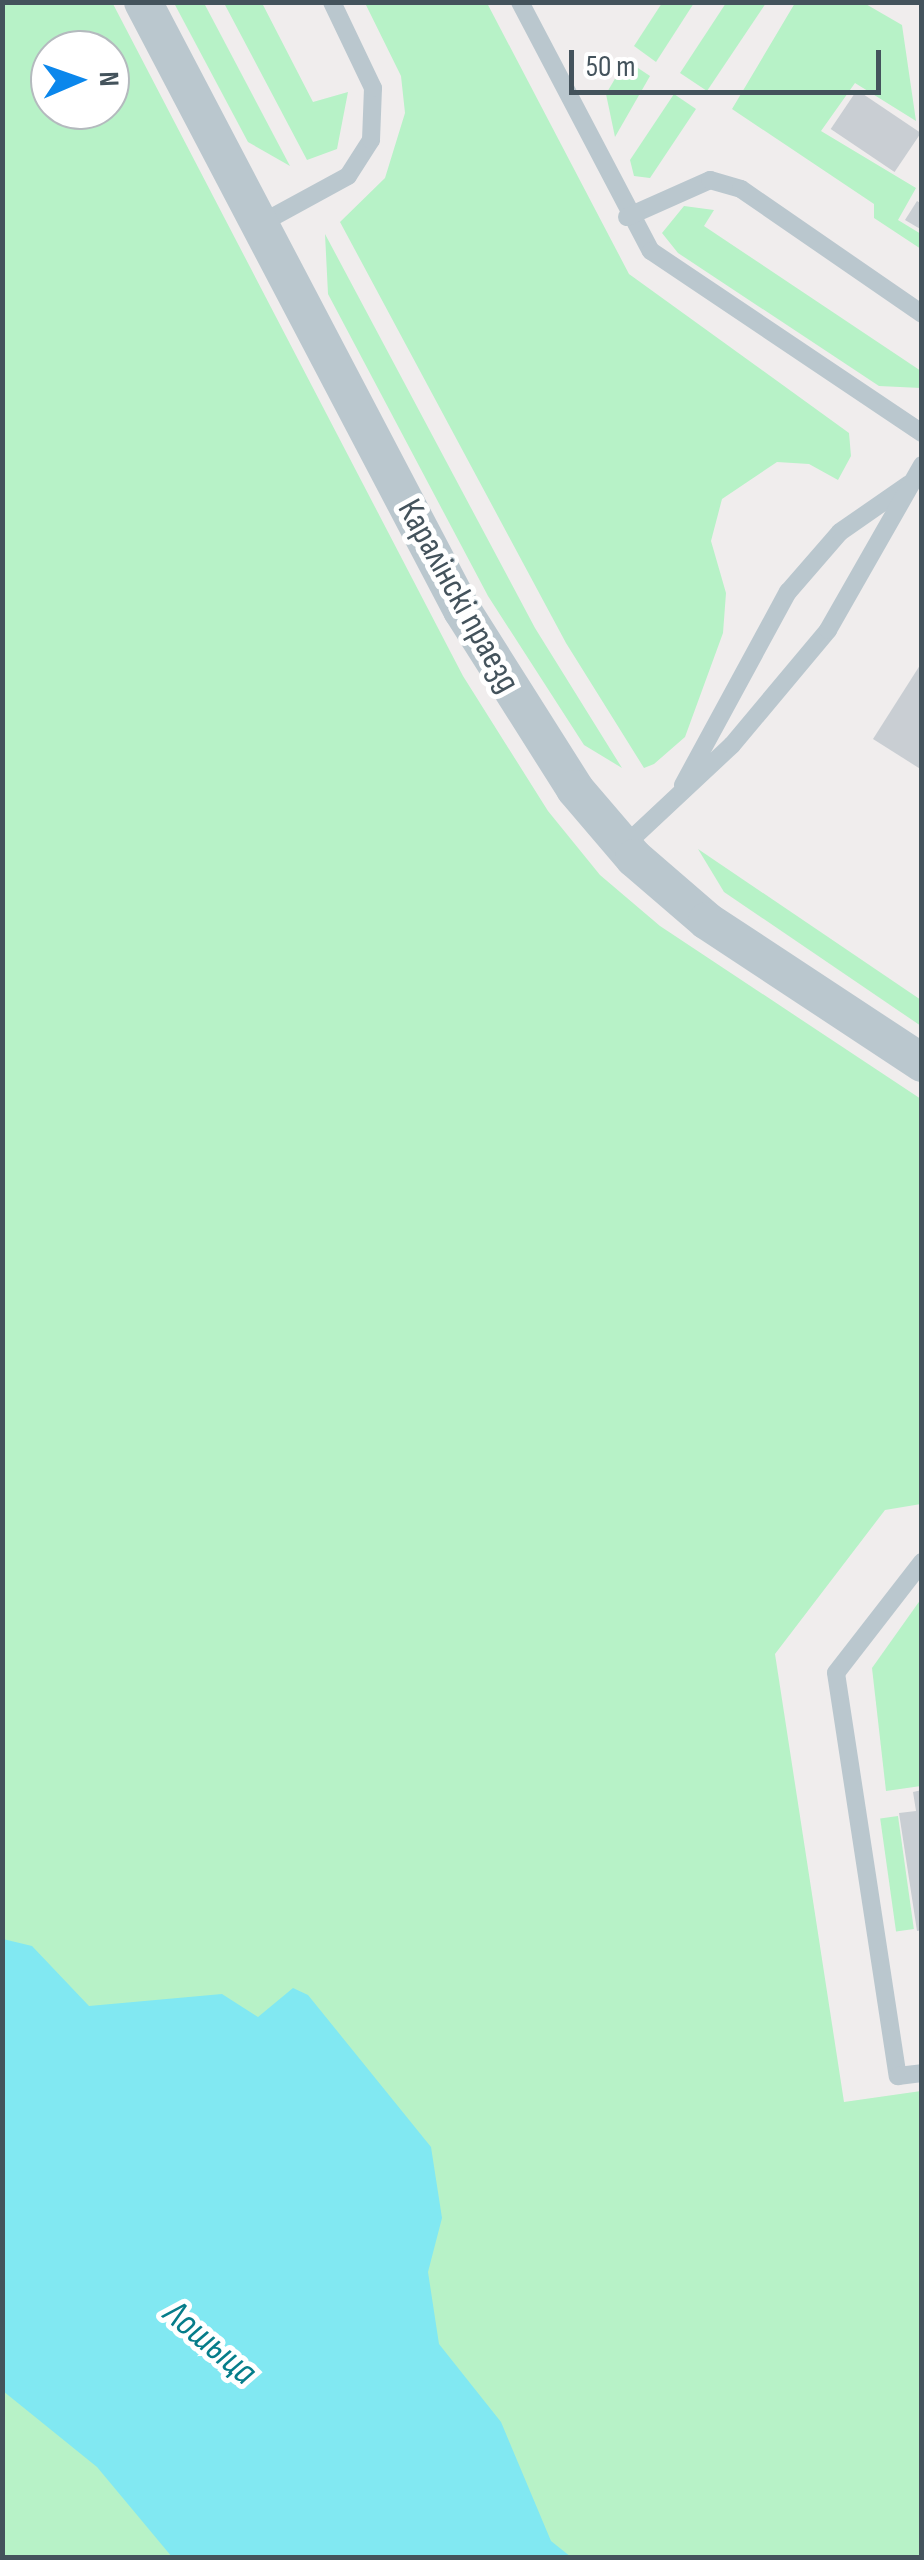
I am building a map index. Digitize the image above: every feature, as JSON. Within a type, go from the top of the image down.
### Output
[{"type":"street","name":"Каралінскі праезд","points":[[143,2],[486,654],[623,847],[736,942],[922,1063]]},
{"type":"lane","points":[[260,224],[348,176],[371,140],[373,88],[332,2]]},
{"type":"lane","points":[[520,2],[627,218],[676,275],[922,433]]},
{"type":"lane","points":[[627,218],[710,180],[742,189],[922,314]]},
{"type":"lane","points":[[679,795],[714,714],[788,592],[840,532],[918,473]]},
{"type":"lane","points":[[623,847],[679,795],[828,630],[918,473]]},
{"type":"lane","points":[[922,1562],[836,1673],[898,2076],[922,2073]]},
{"type":"green space","points":[[112,2],[127,30],[30,30],[30,130],[130,130],[130,37],[463,676],[548,811],[600,875],[660,926],[921,1099],[921,1504],[885,1510],[775,1654],[844,2102],[921,2091],[922,2557],[3,2557],[2,3]]},
{"type":"green space","points":[[174,3],[204,3],[290,166],[248,142]]},
{"type":"green space","points":[[224,3],[262,3],[313,102],[348,92],[337,149],[307,160]]},
{"type":"green space","points":[[365,3],[487,3],[629,274],[849,433],[851,456],[838,480],[809,464],[777,462],[722,499],[711,541],[726,593],[723,633],[685,737],[644,768],[566,643],[340,222],[385,178],[405,113],[401,76]]},
{"type":"green space","points":[[662,3],[694,3],[656,62],[634,46]]},
{"type":"green space","points":[[726,3],[766,3],[707,91],[680,73]]},
{"type":"green space","points":[[795,3],[864,3],[902,25],[916,121],[855,83],[821,131],[916,188],[898,220],[921,234],[921,249],[874,218],[874,204],[732,109]]},
{"type":"green space","points":[[626,60],[650,76],[615,137],[606,94]]},
{"type":"green space","points":[[674,94],[696,109],[650,178],[634,176],[630,160]]},
{"type":"green space","points":[[684,206],[714,210],[704,226],[921,371],[921,388],[879,386],[678,253],[662,233]]},
{"type":"green space","points":[[325,234],[535,628],[622,768],[584,745],[488,596],[328,294]]},
{"type":"green space","points":[[698,849],[921,1000],[921,1026],[724,892]]},
{"type":"green space","points":[[921,1599],[921,1786],[886,1791],[872,1668]]},
{"type":"green space","points":[[898,1816],[914,1929],[896,1931],[880,1819]]},
{"type":"water","name":"Лошыца","points":[[3,1939],[32,1946],[89,2006],[222,1994],[258,2017],[293,1988],[308,1995],[431,2147],[442,2218],[428,2272],[439,2344],[501,2422],[551,2541],[571,2557],[172,2557],[97,2467],[3,2391]]},
{"type":"building","points":[[857,90],[921,133],[895,172],[831,129]]},
{"type":"building","points":[[917,201],[922,204],[922,230],[905,220]]},
{"type":"building","points":[[922,662],[922,770],[873,739]]},
{"type":"building","points":[[922,1790],[922,1930],[917,1931],[899,1813],[916,1811],[913,1792]]}]
